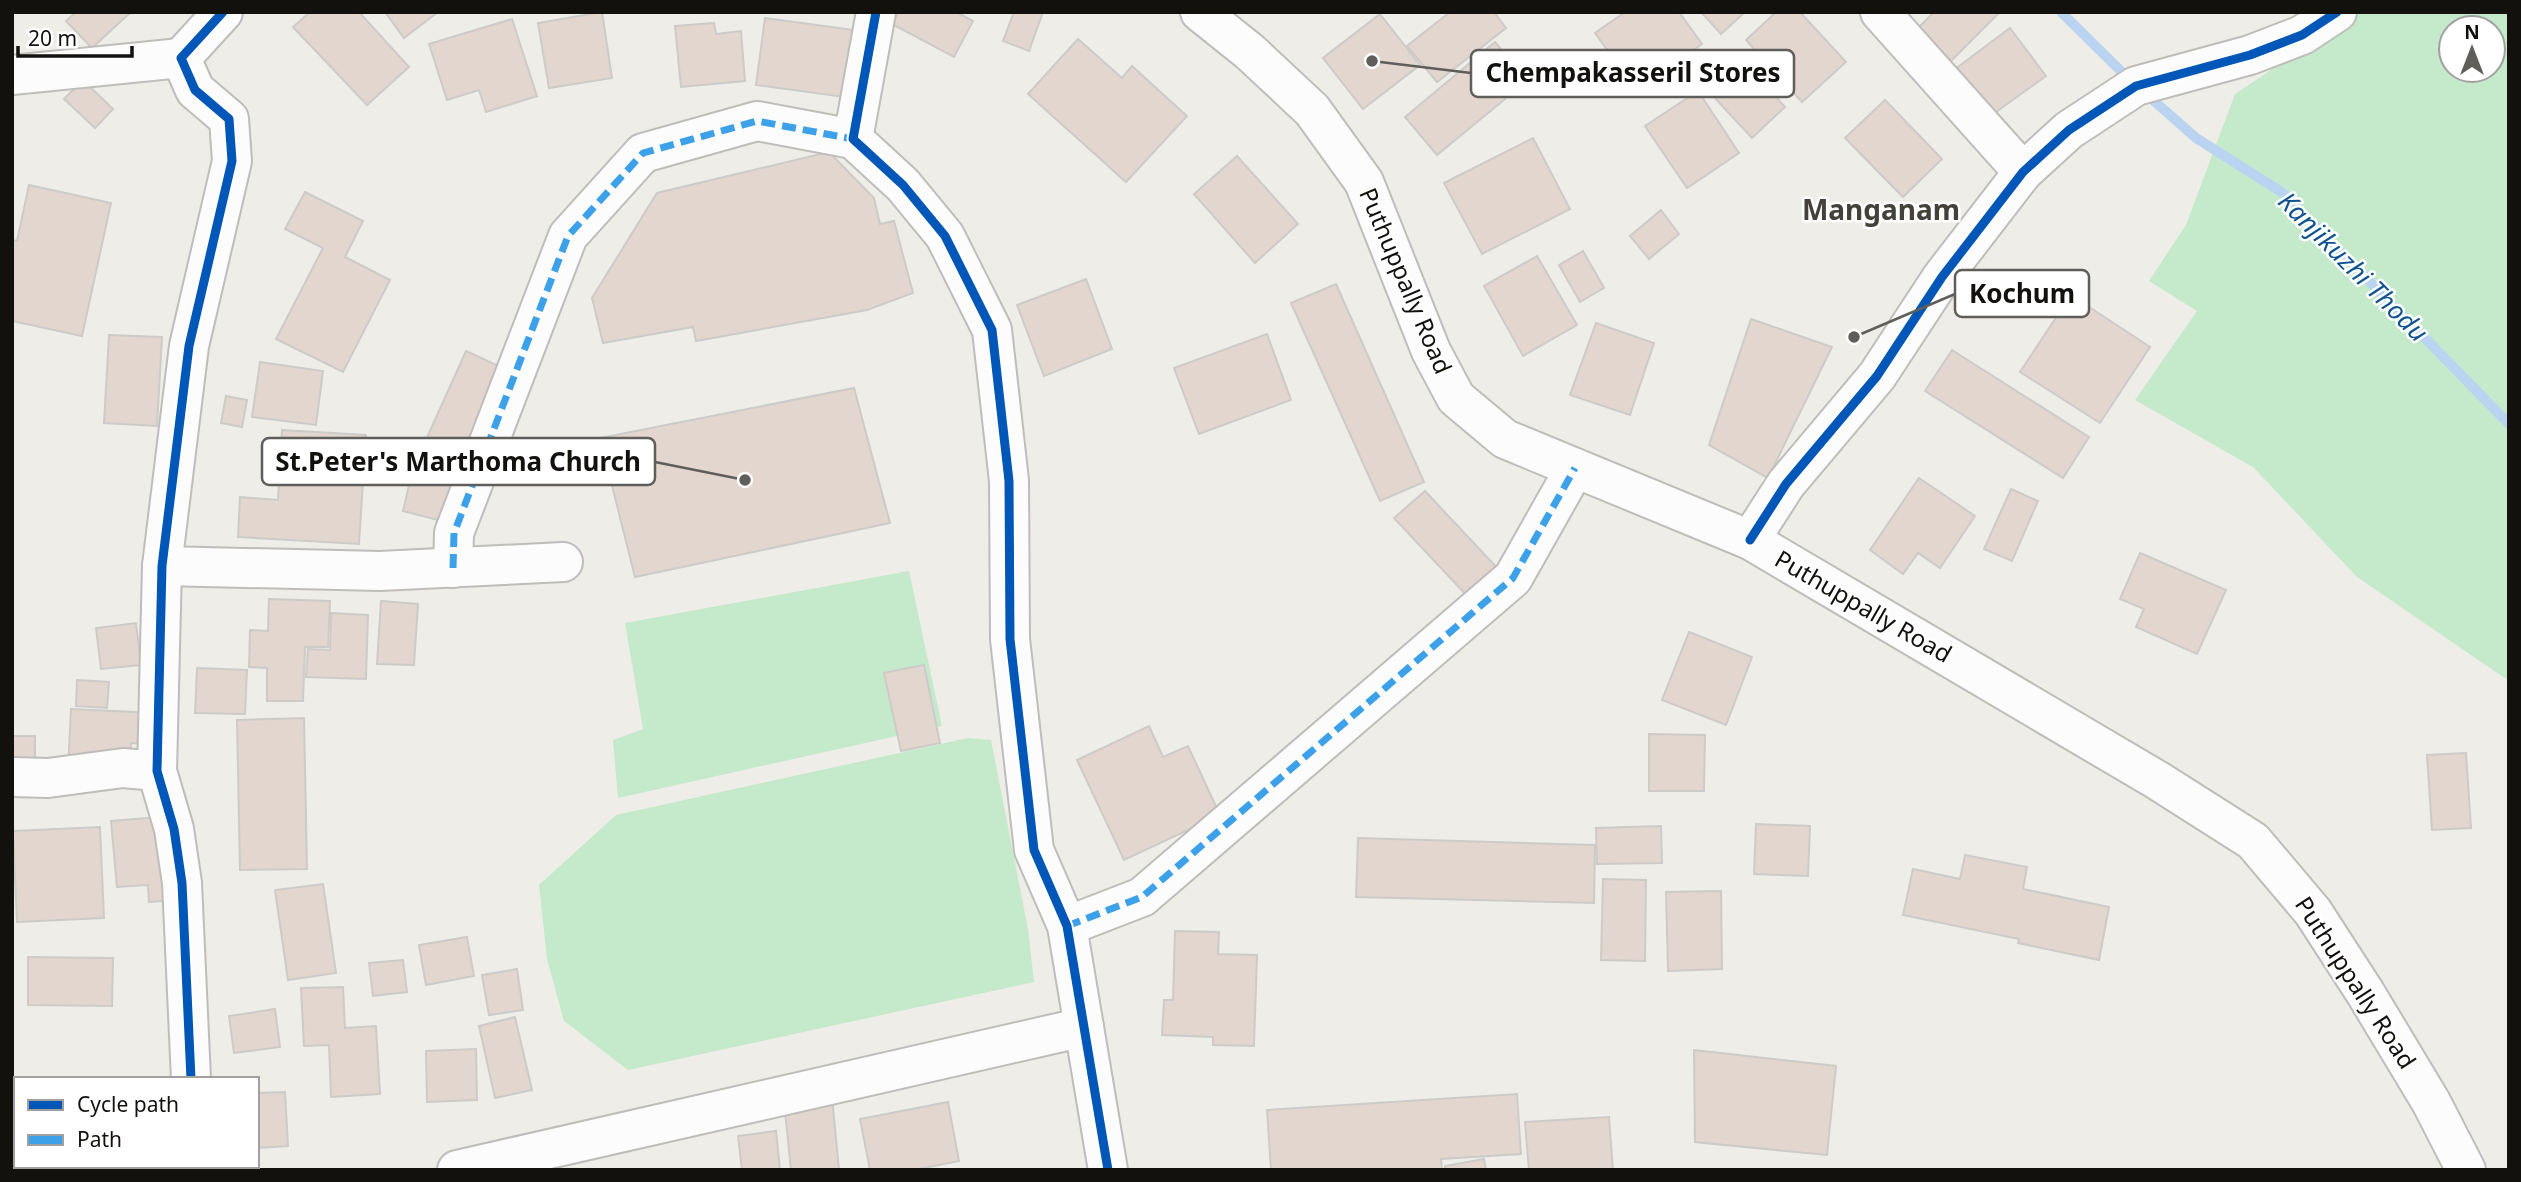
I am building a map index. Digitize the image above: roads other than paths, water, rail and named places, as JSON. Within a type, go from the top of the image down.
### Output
[{"type":"street","points":[[12,75],[181,58],[222,12]]},
{"type":"street","points":[[853,139],[876,12]]},
{"type":"street","name":"Puthuppally Road","points":[[1200,12],[1250,52],[1312,110],[1364,181],[1431,351],[1456,398],[1505,439],[1750,540],[2157,780],[2253,841],[2313,912],[2431,1102],[2466,1170]]},
{"type":"street","points":[[1880,12],[2022,172]]},
{"type":"street","points":[[1750,540],[1786,484],[1877,376],[1942,277],[2022,172],[2069,130],[2136,86],[2250,55],[2302,35],[2337,12]]},
{"type":"street","points":[[181,58],[195,90],[229,119],[232,161],[189,346],[162,566],[157,771],[174,829],[182,883],[191,1077]]},
{"type":"street","points":[[453,568],[454,533],[568,236],[643,153],[757,121],[853,139],[904,185],[945,236],[992,330],[1010,481],[1010,639],[1034,850],[1067,926],[1108,1170]]},
{"type":"street","points":[[1067,926],[1142,897],[1513,578],[1575,468]]},
{"type":"street","points":[[162,566],[380,571],[563,562]]},
{"type":"street","points":[[12,777],[48,778],[123,768],[157,771]]},
{"type":"street","points":[[457,1170],[1084,1027]]},
{"type":"waterway","name":"Kanjikuzhi Thodu","points":[[2061,12],[2132,82]]},
{"type":"waterway","name":"Kanjikuzhi Thodu","points":[[2144,92],[2196,138],[2283,193],[2509,424]]},
{"type":"place","name":"Chempakasseril Stores","points":[[1372,61]]},
{"type":"place","name":"Kochum","points":[[1854,337]]},
{"type":"place","name":"St.Peter's Marthoma Church","points":[[745,480]]},
{"type":"district","name":"Manganam","points":[[1881,210]]}]
